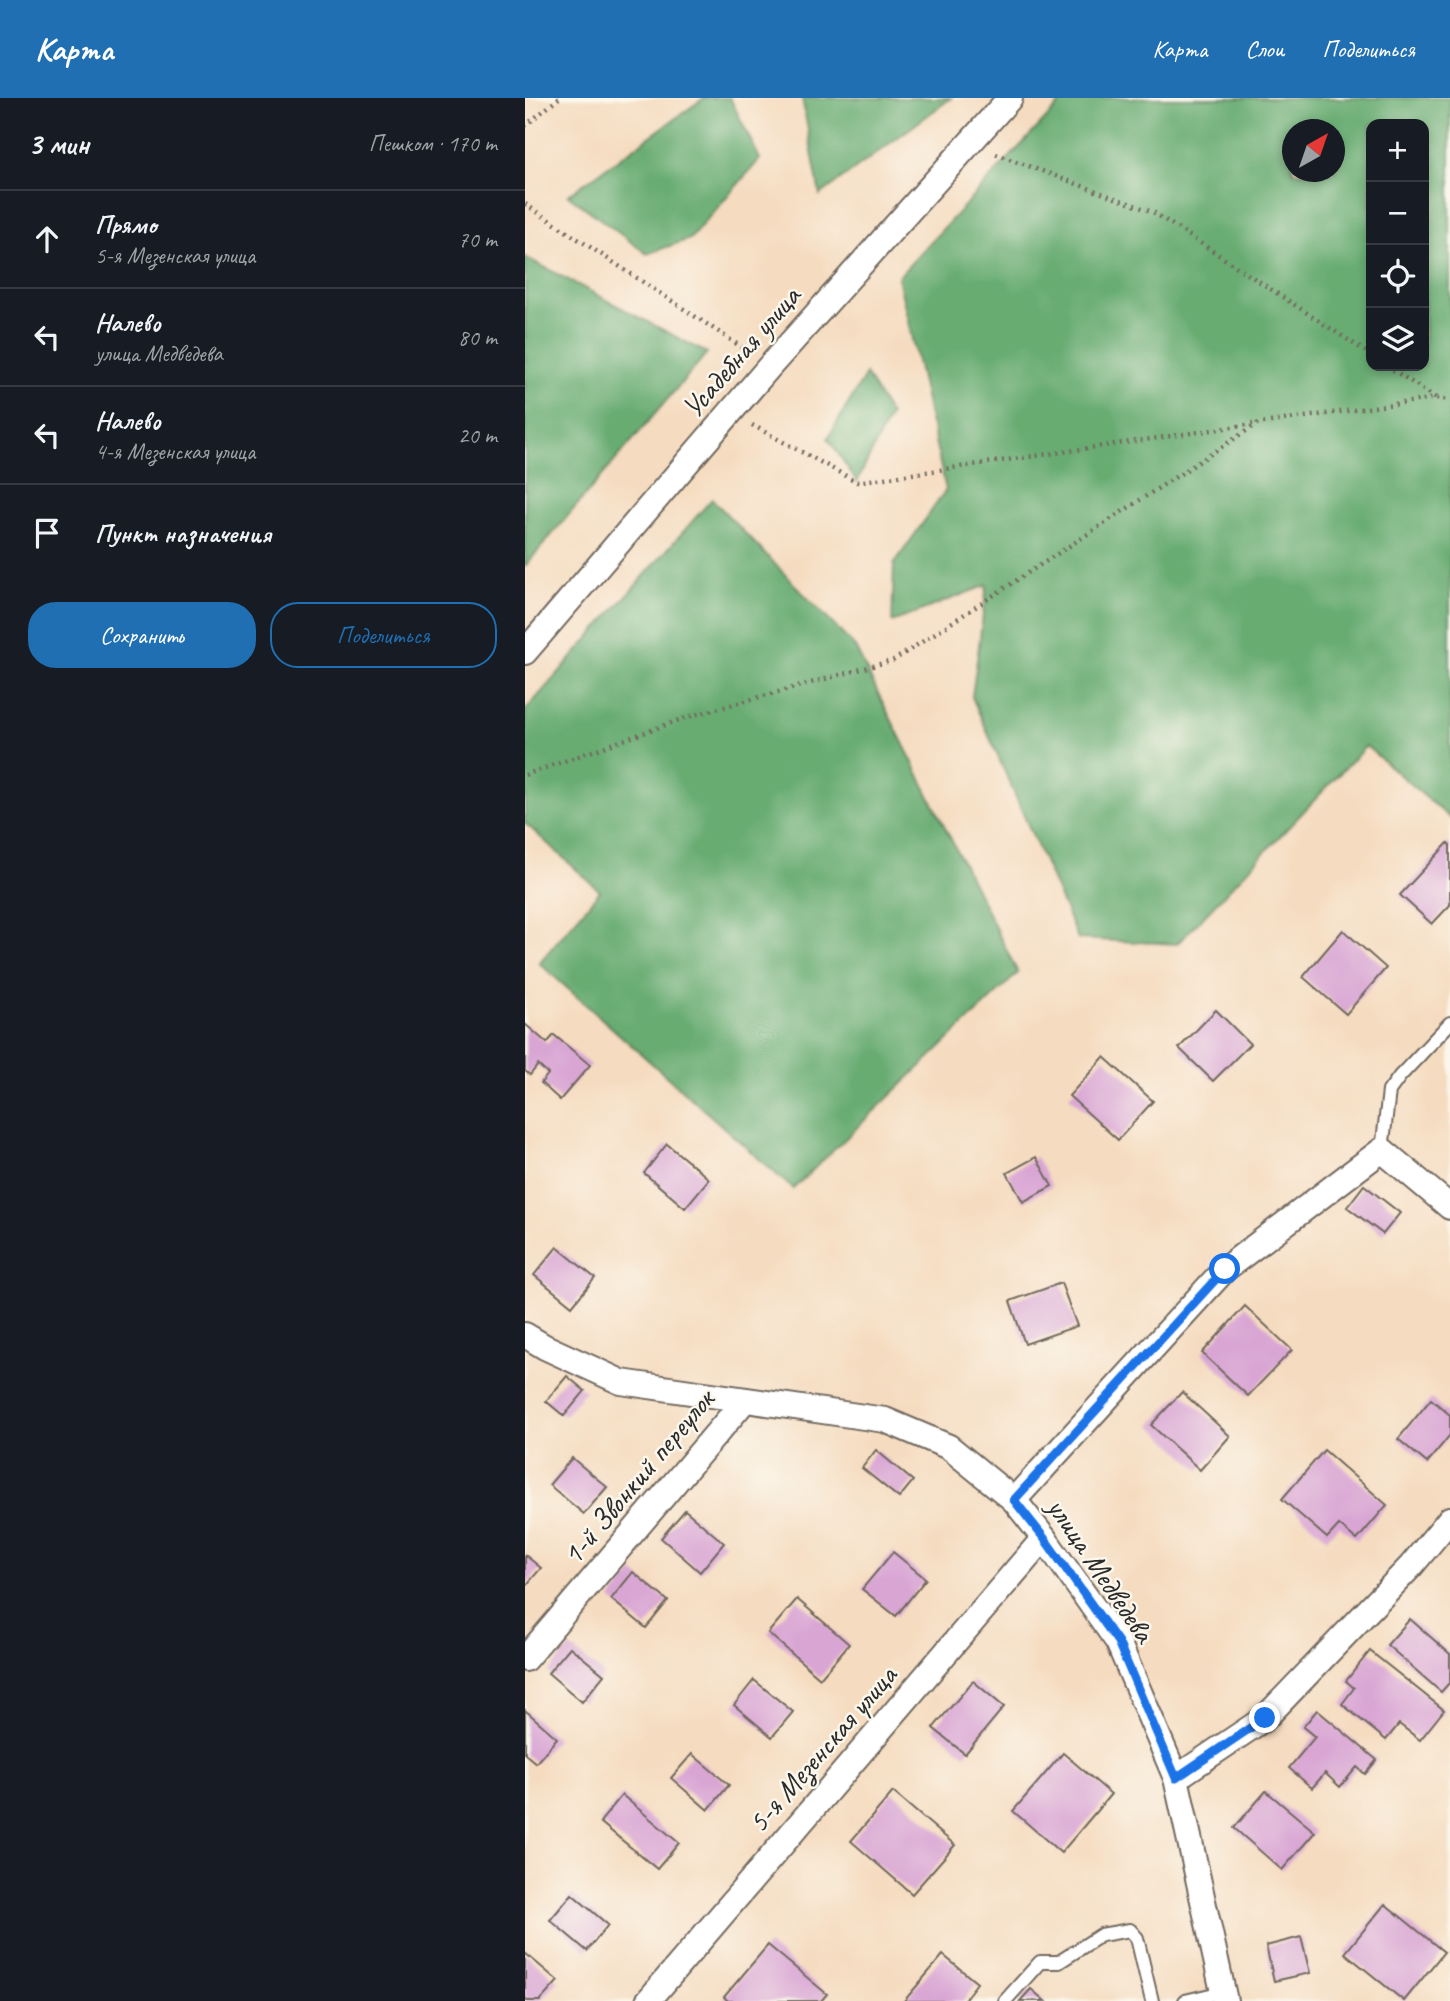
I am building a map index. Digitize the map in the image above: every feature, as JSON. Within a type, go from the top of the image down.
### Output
[{"type":"street","name":"Усадебная улица","points":[[525,652],[770,366],[1010,98]]},
{"type":"street","points":[[1014,1500],[1225,1269],[1382,1150],[1450,1206]]},
{"type":"street","name":"улица Медведева","points":[[525,1335],[621,1382],[885,1420],[949,1447],[1014,1500],[1118,1642],[1176,1778],[1224,1997]]},
{"type":"street","name":"1-й Звонкий переулок","points":[[525,1659],[745,1400]]},
{"type":"street","points":[[1176,1778],[1265,1718],[1411,1566],[1450,1519]]},
{"type":"street","name":"5-я Мезенская улица","points":[[648,2001],[1044,1538]]},
{"type":"lane","points":[[1382,1150],[1389,1091],[1450,1023]]},
{"type":"lane","points":[[1005,2001],[1040,1962],[1059,1962],[1101,1935],[1130,1930],[1137,1938],[1151,2001]]},
{"type":"lane","points":[[1185,2001],[1224,1997]]},
{"type":"path","points":[[525,126],[559,98]]},
{"type":"path","points":[[969,144],[1153,212],[1366,352]]},
{"type":"path","points":[[525,204],[770,366]]},
{"type":"path","points":[[1395,371],[1436,398]]},
{"type":"path","points":[[730,412],[857,482],[1436,398],[1450,400]]},
{"type":"path","points":[[525,775],[691,716],[894,660],[1257,424]]},
{"type":"green space","points":[[704,98],[730,98],[760,159],[690,239],[647,254],[568,195]]},
{"type":"green space","points":[[802,98],[951,98],[820,195]]},
{"type":"green space","points":[[1065,98],[1450,98],[1450,818],[1366,746],[1177,944],[1078,939],[972,697],[987,585],[892,622],[894,564],[946,490],[898,277]]},
{"type":"green space","points":[[525,257],[707,353],[525,566]]},
{"type":"green space","points":[[866,374],[890,415],[857,482],[828,438]]},
{"type":"green space","points":[[712,499],[855,647],[1018,973],[793,1189],[539,963],[600,891],[525,823],[525,711]]},
{"type":"building","points":[[1448,843],[1450,905],[1432,924],[1400,895]]},
{"type":"building","points":[[1343,930],[1386,968],[1346,1014],[1303,977]]},
{"type":"building","points":[[1216,1010],[1250,1044],[1213,1081],[1179,1048]]},
{"type":"building","points":[[525,1024],[547,1043],[554,1035],[590,1065],[560,1100],[541,1083],[548,1074],[538,1065],[530,1075],[525,1071]]},
{"type":"building","points":[[1104,1057],[1153,1101],[1118,1140],[1069,1096]]},
{"type":"building","points":[[667,1144],[709,1179],[685,1208],[644,1173]]},
{"type":"building","points":[[1036,1157],[1052,1186],[1023,1202],[1007,1173]]},
{"type":"building","points":[[1364,1185],[1400,1213],[1383,1234],[1347,1207]]},
{"type":"building","points":[[557,1247],[595,1278],[572,1306],[534,1275]]},
{"type":"building","points":[[1061,1283],[1077,1326],[1025,1344],[1010,1301]]},
{"type":"building","points":[[1245,1306],[1292,1350],[1248,1396],[1202,1353]]},
{"type":"building","points":[[567,1376],[585,1391],[564,1416],[546,1401]]},
{"type":"building","points":[[1182,1392],[1230,1436],[1200,1470],[1151,1425]]},
{"type":"building","points":[[1431,1399],[1450,1415],[1450,1435],[1427,1463],[1398,1439]]},
{"type":"building","points":[[876,1450],[913,1481],[899,1498],[862,1468]]},
{"type":"building","points":[[1324,1450],[1387,1505],[1357,1540],[1339,1525],[1327,1538],[1282,1499]]},
{"type":"building","points":[[572,1458],[607,1487],[584,1514],[549,1485]]},
{"type":"building","points":[[685,1510],[724,1543],[700,1572],[661,1538]]},
{"type":"building","points":[[893,1552],[926,1579],[896,1616],[862,1589]]},
{"type":"building","points":[[525,1555],[541,1568],[525,1587]]},
{"type":"building","points":[[633,1572],[668,1601],[646,1628],[611,1599]]},
{"type":"building","points":[[797,1599],[849,1644],[820,1678],[768,1633]]},
{"type":"building","points":[[1410,1619],[1450,1654],[1450,1682],[1441,1692],[1387,1645]]},
{"type":"building","points":[[570,1647],[604,1675],[582,1702],[548,1673]]},
{"type":"building","points":[[1370,1651],[1444,1710],[1420,1740],[1399,1724],[1386,1740],[1342,1704],[1354,1688],[1346,1681]]},
{"type":"building","points":[[754,1680],[793,1712],[772,1737],[734,1705]]},
{"type":"building","points":[[973,1681],[1004,1707],[965,1754],[933,1728]]},
{"type":"building","points":[[525,1710],[557,1738],[536,1763],[525,1754]]},
{"type":"building","points":[[1317,1710],[1377,1760],[1365,1774],[1357,1767],[1340,1787],[1325,1773],[1312,1788],[1289,1768],[1315,1737],[1303,1727]]},
{"type":"building","points":[[1063,1753],[1111,1794],[1061,1853],[1013,1811]]},
{"type":"building","points":[[692,1754],[729,1785],[708,1810],[671,1778]]},
{"type":"building","points":[[1266,1791],[1315,1832],[1282,1870],[1234,1828]]},
{"type":"building","points":[[893,1792],[955,1845],[912,1894],[851,1841]]},
{"type":"building","points":[[622,1795],[679,1843],[657,1869],[600,1822]]},
{"type":"building","points":[[572,1894],[608,1925],[587,1951],[550,1920]]},
{"type":"building","points":[[1385,1904],[1444,1952],[1404,2001],[1345,1953]]},
{"type":"building","points":[[1301,1937],[1310,1973],[1274,1981],[1266,1946]]},
{"type":"building","points":[[768,1945],[827,1994],[821,2001],[728,2001],[724,1997]]},
{"type":"building","points":[[525,1953],[558,1981],[540,2001],[528,2001],[525,1998]]},
{"type":"building","points":[[943,1955],[977,1983],[963,2001],[904,2001]]},
{"type":"building","points":[[1031,1989],[1045,2001],[1020,2001]]},
{"type":"route","points":[[1225,1269],[1014,1500],[1118,1642],[1176,1778],[1265,1718]]}]
